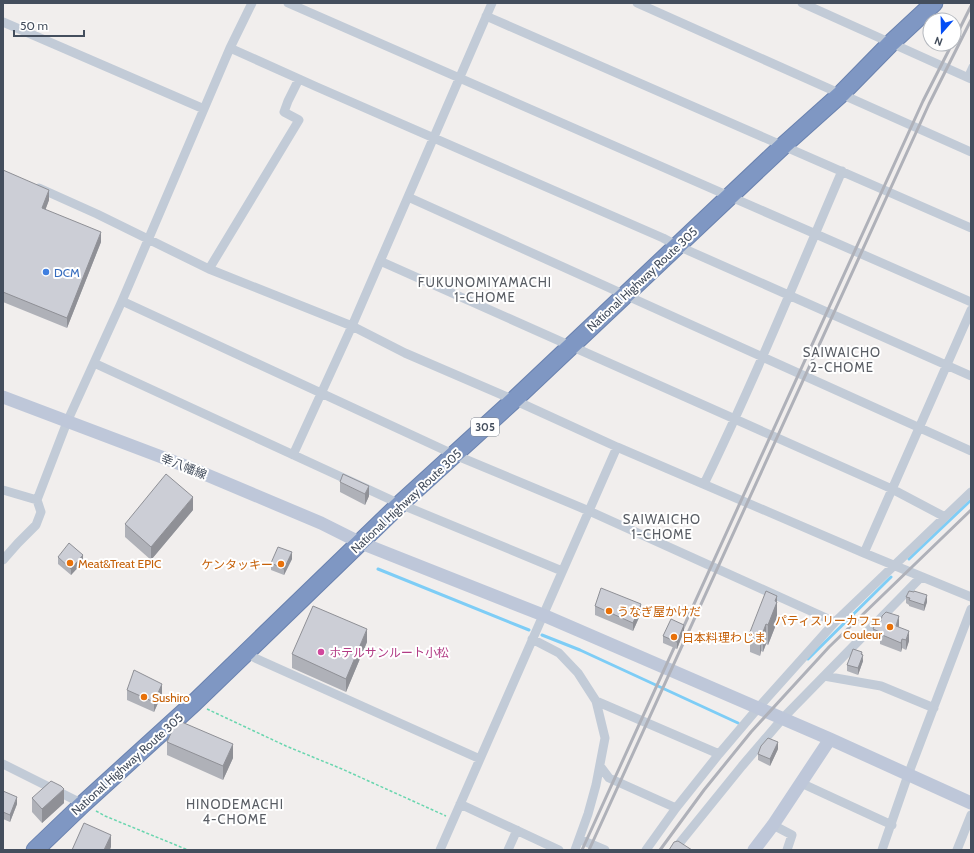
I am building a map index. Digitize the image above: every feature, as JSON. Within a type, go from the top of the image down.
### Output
[{"type":"highway","name":"National Highway Route 305","points":[[35,850],[194,703],[400,504],[455,455],[784,145],[841,94],[891,43],[934,3]]},
{"type":"street","points":[[3,560],[36,525],[41,512],[37,500],[68,422],[225,64],[230,48],[252,3]]},
{"type":"street","points":[[288,3],[971,302]]},
{"type":"street","points":[[293,455],[352,326],[492,3]]},
{"type":"street","points":[[637,3],[651,6],[971,152]]},
{"type":"street","points":[[802,3],[969,78]]},
{"type":"street","points":[[486,16],[842,170],[971,228]]},
{"type":"street","points":[[3,22],[204,109]]},
{"type":"street","points":[[230,48],[663,238],[971,376]]},
{"type":"street","points":[[209,269],[298,120],[284,112],[299,79]]},
{"type":"street","points":[[704,484],[735,419],[790,295],[842,170]]},
{"type":"street","points":[[32,186],[96,214],[209,269],[352,326],[405,354],[514,400],[617,447],[894,566],[971,597]]},
{"type":"street","points":[[408,197],[971,451]]},
{"type":"street","points":[[380,261],[892,489],[945,517]]},
{"type":"street","points":[[122,301],[455,455],[588,511],[835,622]]},
{"type":"street","points":[[864,553],[971,310]]},
{"type":"street","points":[[94,363],[400,504],[562,571]]},
{"type":"street","name":"幸八幡線","points":[[3,398],[188,467],[321,524],[361,543],[543,615],[783,718],[971,803]]},
{"type":"street","points":[[440,850],[617,447]]},
{"type":"street","points":[[3,490],[37,500]]},
{"type":"street","points":[[646,850],[676,808],[719,754],[835,622],[971,492]]},
{"type":"street","points":[[674,850],[783,718],[921,577]]},
{"type":"street","points":[[882,850],[892,825],[908,775],[971,608]]},
{"type":"street","points":[[532,639],[560,653],[578,674],[596,700],[605,738],[600,766],[588,814],[575,850]]},
{"type":"street","points":[[247,652],[255,658],[480,759]]},
{"type":"street","points":[[824,676],[881,686],[934,708]]},
{"type":"street","points":[[596,700],[719,754]]},
{"type":"street","points":[[754,850],[773,825],[830,739]]},
{"type":"street","points":[[3,764],[83,804]]},
{"type":"street","points":[[600,766],[609,778],[676,808]]},
{"type":"street","points":[[801,783],[892,825]]},
{"type":"street","points":[[460,804],[558,850]]},
{"type":"street","points":[[957,850],[971,815]]},
{"type":"street","points":[[773,825],[792,835],[787,850]]},
{"type":"street","points":[[508,850],[517,830]]},
{"type":"street","points":[[579,839],[605,850]]},
{"type":"lane","points":[[969,78],[971,66]]},
{"type":"path","points":[[194,703],[286,746],[342,769],[453,820]]},
{"type":"path","points":[[83,804],[105,816],[188,850]]},
{"type":"building","name":"DCM","points":[[3,170],[49,190],[42,208],[101,232],[67,318],[3,292]]},
{"type":"building","points":[[166,474],[193,497],[151,547],[125,524]]},
{"type":"building","points":[[343,474],[369,486],[365,494],[340,482]]},
{"type":"building","points":[[69,543],[83,555],[71,569],[58,557]]},
{"type":"building","points":[[278,547],[292,552],[284,569],[271,563]]},
{"type":"building","points":[[601,588],[641,604],[633,623],[595,606]]},
{"type":"building","points":[[766,591],[777,596],[775,601],[777,602],[768,625],[766,624],[763,632],[761,631],[760,636],[750,632]]},
{"type":"building","points":[[909,591],[927,595],[924,605],[909,600],[910,598],[906,597]]},
{"type":"building","points":[[313,606],[367,629],[346,679],[292,654]]},
{"type":"building","points":[[886,612],[899,616],[896,626],[909,631],[906,640],[902,639],[901,643],[880,634],[880,632],[873,629],[876,622],[878,620],[881,621],[882,616]]},
{"type":"building","points":[[671,619],[684,625],[677,642],[663,636]]},
{"type":"building","points":[[853,649],[862,652],[861,654],[863,655],[858,668],[847,665]]},
{"type":"building","points":[[134,670],[162,684],[154,702],[127,690]]},
{"type":"building","points":[[177,720],[233,744],[223,766],[167,742]]},
{"type":"building","points":[[768,738],[778,742],[770,759],[758,754],[761,746]]},
{"type":"building","points":[[51,781],[64,789],[42,809],[32,798]]},
{"type":"building","points":[[3,791],[17,797],[10,815],[3,812]]},
{"type":"building","points":[[84,823],[111,835],[104,850],[72,850]]},
{"type":"building","points":[[678,841],[692,850],[669,850],[674,842]]},
{"type":"waterway","points":[[909,559],[971,500]]},
{"type":"waterway","points":[[378,569],[529,630]]},
{"type":"waterway","points":[[808,659],[891,577]]},
{"type":"waterway","points":[[542,635],[580,650],[738,723]]},
{"type":"railway","points":[[962,24],[971,6]]},
{"type":"railway","points":[[589,850],[929,104],[971,20]]},
{"type":"railway","points":[[582,850],[923,101],[948,52]]},
{"type":"railway","points":[[660,850],[704,790],[751,732],[829,647],[971,510]]},
{"type":"place","name":"DCM","points":[[46,272]]},
{"type":"place","name":"Meat&Treat EPIC","points":[[70,563]]},
{"type":"place","name":"ケンタッキー","points":[[281,564]]},
{"type":"place","name":"うなぎ屋かけだ","points":[[609,611]]},
{"type":"place","name":"パティスリーカフェ Couleur","points":[[890,627]]},
{"type":"place","name":"日本料理わじま","points":[[674,637]]},
{"type":"place","name":"ホテルサンルート小松","points":[[321,652]]},
{"type":"place","name":"Sushiro","points":[[144,697]]},
{"type":"district","name":"FUKUNOMIYAMACHI 1-CHOME","points":[[485,290]]},
{"type":"district","name":"SAIWAICHO 2-CHOME","points":[[842,360]]},
{"type":"district","name":"SAIWAICHO 1-CHOME","points":[[662,526]]},
{"type":"district","name":"HINODEMACHI 4-CHOME","points":[[235,812]]}]
